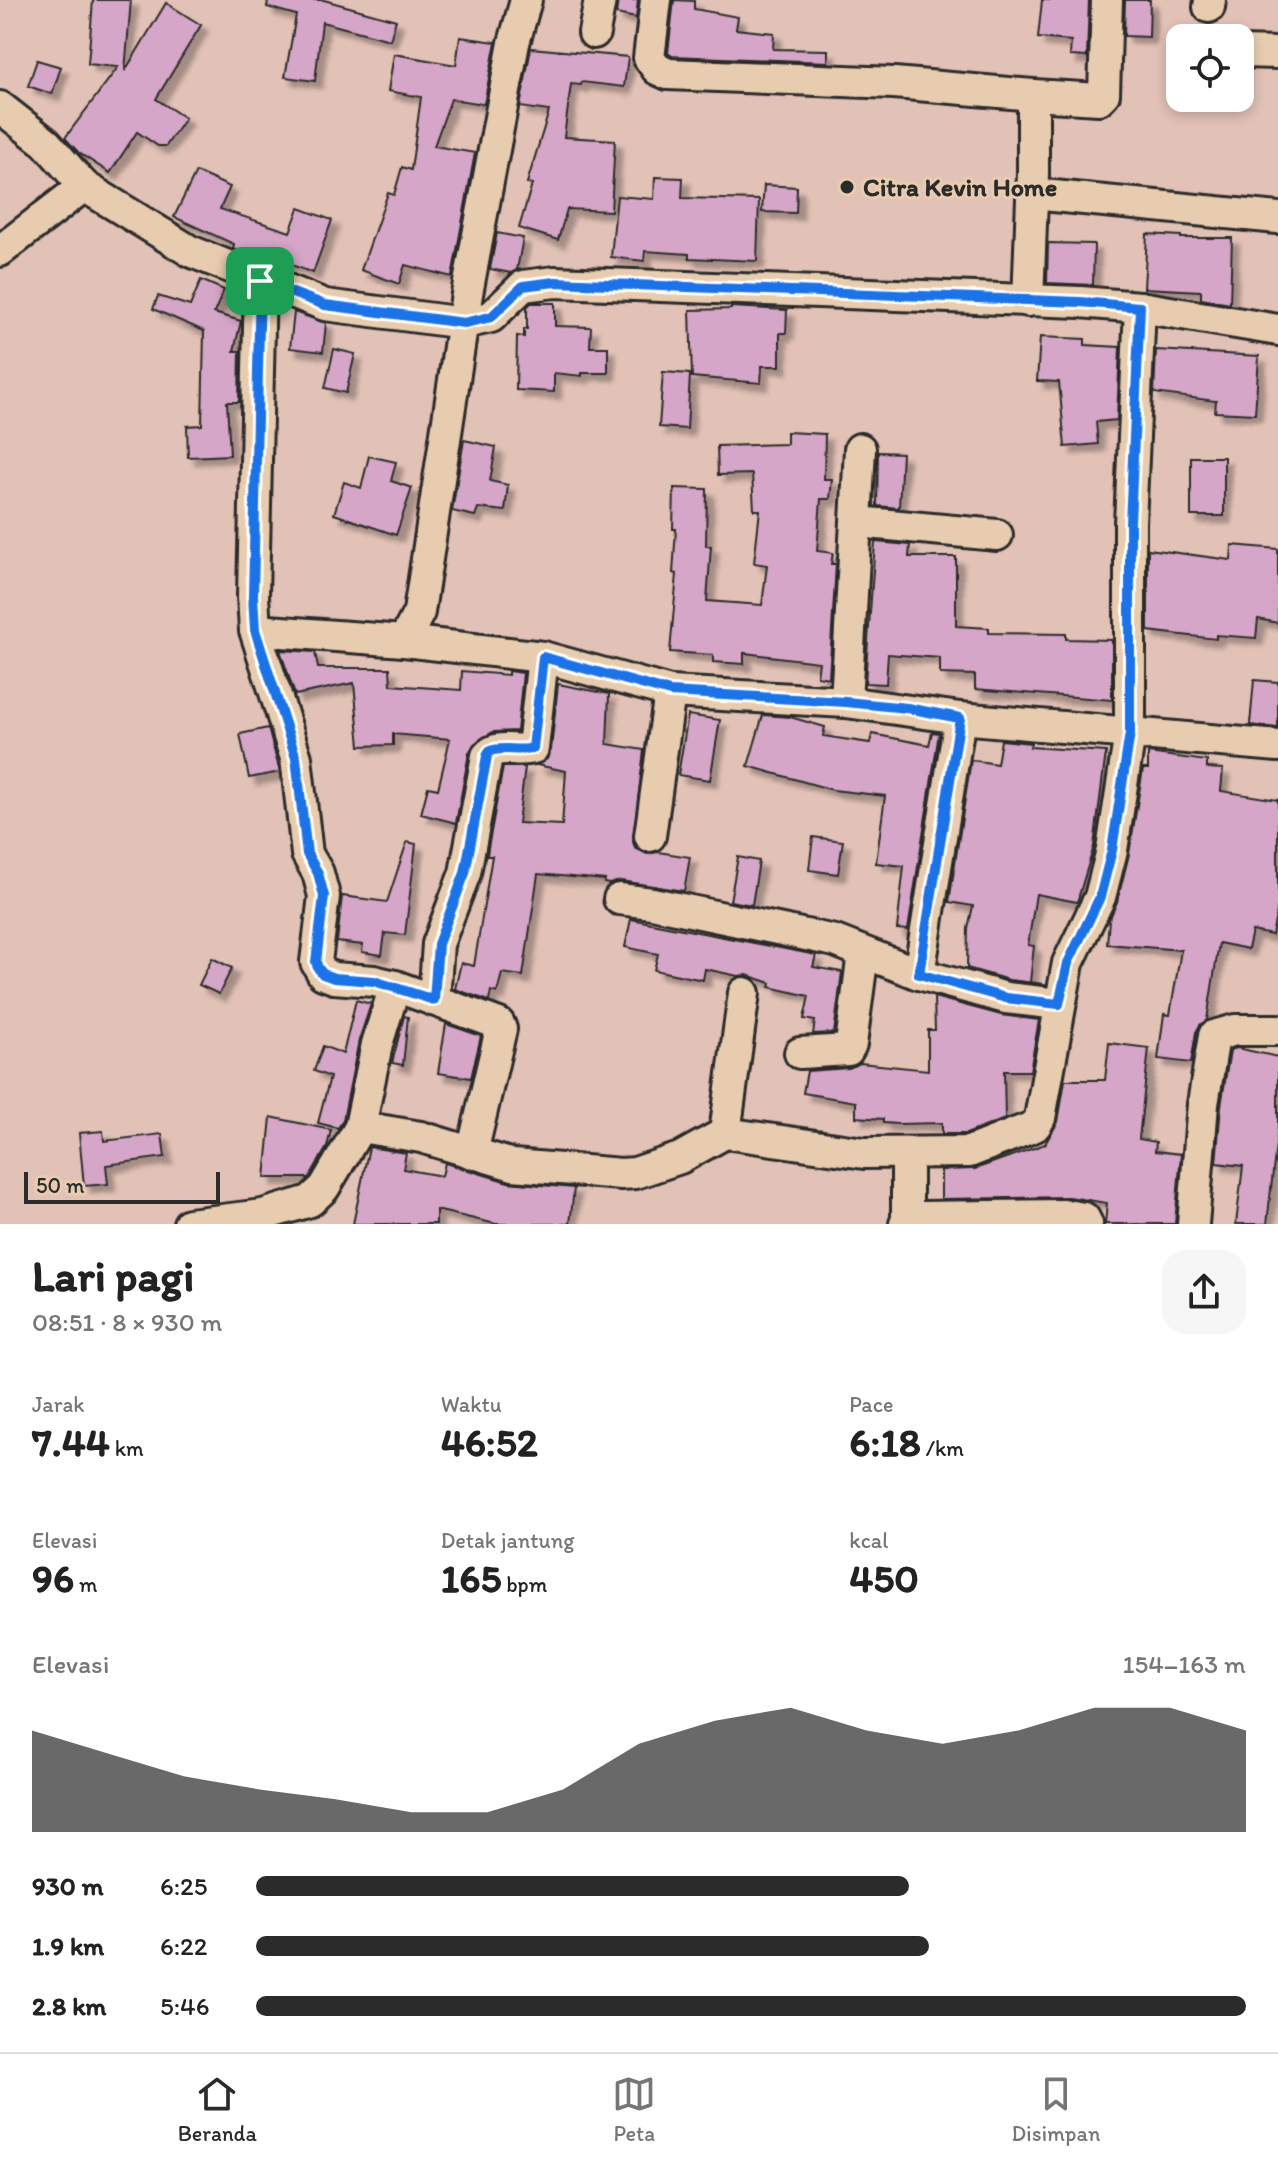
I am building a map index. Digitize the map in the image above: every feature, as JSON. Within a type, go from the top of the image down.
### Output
[{"type":"street","points":[[404,641],[419,612],[467,294],[514,43],[526,0]]},
{"type":"street","points":[[594,33],[600,0]]},
{"type":"street","points":[[656,0],[649,58],[657,69],[668,74],[894,83],[1099,99],[1104,94],[1107,0]]},
{"type":"street","points":[[1254,52],[1278,53]]},
{"type":"street","points":[[1028,301],[1033,194],[1033,95]]},
{"type":"street","points":[[0,107],[46,143],[84,186],[190,251],[325,305],[464,323],[491,317],[523,286],[555,282],[1080,302],[1140,307],[1278,330]]},
{"type":"street","points":[[0,251],[84,186]]},
{"type":"street","points":[[1033,194],[1278,218]]},
{"type":"street","points":[[260,281],[253,580],[255,630],[296,758],[307,854],[318,873],[324,896],[316,962],[323,974],[334,978],[395,986],[494,1021],[501,1029],[472,1153]]},
{"type":"street","points":[[360,1127],[421,1137],[513,1165],[621,1174],[635,1173],[680,1158],[725,1133],[864,1153],[969,1152],[1035,1126],[1040,1118],[1068,963],[1100,897],[1112,850],[1130,733],[1130,523],[1140,307]]},
{"type":"street","points":[[846,702],[860,449]]},
{"type":"street","points":[[857,522],[997,535]]},
{"type":"street","points":[[255,630],[404,641],[543,657],[670,692],[846,702],[907,708],[960,718],[1278,746]]},
{"type":"street","points":[[434,1000],[438,944],[465,873],[487,756],[497,748],[525,751],[533,748],[543,657]]},
{"type":"street","points":[[650,836],[670,692]]},
{"type":"street","points":[[919,974],[960,718]]},
{"type":"street","points":[[619,899],[835,941],[919,974],[1006,998],[1059,1004]]},
{"type":"street","points":[[800,1053],[848,1050],[863,953]]},
{"type":"street","points":[[189,1224],[263,1215],[310,1201],[334,1173],[360,1127],[377,1044],[395,986]]},
{"type":"street","points":[[725,1133],[744,993]]},
{"type":"street","points":[[1193,1224],[1203,1104],[1214,1036],[1235,1030],[1278,1029]]},
{"type":"street","points":[[907,1153],[906,1222],[921,1217],[1078,1215],[1087,1224]]},
{"type":"building","points":[[93,0],[131,0],[125,71],[166,3],[201,25],[156,99],[185,118],[166,146],[158,146],[137,132],[110,173],[79,153],[65,138],[118,67],[88,64]]},
{"type":"building","points":[[268,0],[324,0],[396,20],[390,40],[322,22],[315,81],[285,77],[296,15],[267,7]]},
{"type":"building","points":[[618,0],[638,0],[636,18],[616,14]]},
{"type":"building","points":[[674,0],[694,1],[694,9],[738,17],[736,29],[774,33],[773,49],[828,50],[828,62],[672,56],[668,53]]},
{"type":"building","points":[[1042,0],[1089,0],[1087,57],[1070,56],[1071,41],[1038,38]]},
{"type":"building","points":[[1125,0],[1150,0],[1149,37],[1124,36]]},
{"type":"building","points":[[460,37],[496,42],[484,104],[451,99],[434,146],[475,153],[452,277],[405,265],[399,284],[361,270],[388,193],[394,195],[402,167],[411,170],[421,97],[388,91],[394,54],[456,65]]},
{"type":"building","points":[[531,48],[628,57],[624,87],[582,82],[581,85],[571,84],[564,137],[615,140],[611,211],[567,209],[558,240],[519,228],[532,184],[527,183],[549,111],[520,107]]},
{"type":"building","points":[[37,60],[61,67],[52,94],[28,86]]},
{"type":"building","points":[[196,172],[230,187],[220,209],[290,232],[299,208],[332,220],[313,273],[262,254],[260,259],[233,249],[234,244],[174,217]]},
{"type":"building","points":[[655,177],[683,178],[682,198],[759,200],[757,261],[689,258],[689,254],[645,251],[644,261],[611,257],[617,196],[654,199]]},
{"type":"building","points":[[764,185],[797,187],[796,213],[762,212]]},
{"type":"building","points":[[497,233],[523,238],[517,270],[511,273],[490,269]]},
{"type":"building","points":[[1147,234],[1232,238],[1230,304],[1201,299],[1201,291],[1144,288]]},
{"type":"building","points":[[1048,243],[1094,244],[1093,285],[1047,283]]},
{"type":"building","points":[[201,280],[224,290],[214,313],[241,321],[234,351],[240,351],[239,402],[227,402],[230,455],[188,457],[187,426],[202,425],[204,331],[153,309],[158,296],[190,306]]},
{"type":"building","points":[[531,303],[555,303],[555,326],[591,327],[590,347],[608,347],[608,373],[582,373],[582,376],[554,373],[554,392],[516,390],[517,336],[524,337],[527,307]]},
{"type":"building","points":[[731,307],[787,310],[786,333],[780,333],[780,366],[762,366],[761,383],[692,377],[690,310]]},
{"type":"building","points":[[294,312],[326,323],[323,352],[290,348]]},
{"type":"building","points":[[1040,337],[1085,339],[1085,345],[1120,347],[1117,420],[1096,422],[1098,444],[1065,447],[1059,382],[1037,381]]},
{"type":"building","points":[[334,349],[355,354],[346,393],[325,388]]},
{"type":"building","points":[[1156,350],[1259,356],[1255,414],[1215,412],[1216,401],[1154,393]]},
{"type":"building","points":[[663,372],[690,374],[687,429],[659,427]]},
{"type":"building","points":[[787,432],[825,434],[824,479],[832,479],[830,499],[821,499],[817,551],[833,553],[831,564],[836,564],[829,678],[817,676],[819,662],[744,653],[744,664],[713,662],[713,655],[670,652],[677,574],[673,573],[676,529],[673,529],[674,488],[707,489],[706,546],[711,546],[707,601],[762,605],[767,565],[754,563],[760,510],[754,510],[752,474],[718,475],[717,446],[787,444]]},
{"type":"building","points":[[464,440],[496,447],[490,481],[508,485],[505,511],[478,508],[475,516],[452,511]]},
{"type":"building","points":[[878,452],[902,453],[899,508],[877,506]]},
{"type":"building","points":[[369,456],[396,462],[391,481],[412,488],[396,535],[334,514],[344,482],[361,488]]},
{"type":"building","points":[[1191,457],[1224,457],[1224,516],[1191,516]]},
{"type":"building","points":[[875,542],[910,545],[909,557],[956,557],[956,626],[989,628],[989,633],[1066,634],[1066,639],[1112,640],[1112,700],[975,689],[975,675],[940,674],[940,658],[888,654],[886,684],[865,683]]},
{"type":"building","points":[[1232,545],[1278,549],[1278,623],[1258,619],[1256,638],[1216,635],[1216,639],[1148,631],[1148,549],[1231,560]]},
{"type":"building","points":[[280,650],[315,652],[318,668],[390,668],[391,685],[461,690],[462,671],[508,675],[508,671],[523,673],[517,731],[493,732],[474,744],[469,753],[456,823],[421,814],[428,787],[438,789],[450,739],[393,734],[393,745],[360,746],[354,683],[295,695]]},
{"type":"building","points":[[1254,680],[1278,682],[1278,728],[1250,725]]},
{"type":"building","points":[[558,684],[609,694],[607,744],[644,750],[633,842],[635,848],[647,854],[658,852],[690,857],[684,891],[621,881],[609,884],[604,883],[605,880],[538,874],[523,976],[502,973],[497,993],[491,991],[489,1001],[455,989],[461,963],[474,966],[492,856],[487,856],[488,848],[503,767],[525,767],[518,823],[562,825],[566,771],[537,765],[547,759],[551,750]]},
{"type":"building","points":[[688,715],[720,720],[710,780],[678,775]]},
{"type":"building","points":[[763,715],[790,717],[825,727],[823,736],[870,743],[872,734],[929,745],[932,732],[939,733],[908,930],[897,929],[904,866],[876,863],[885,796],[833,790],[748,766]]},
{"type":"building","points":[[268,728],[280,772],[249,778],[240,734]]},
{"type":"building","points":[[1001,740],[1031,743],[1030,747],[1106,752],[1094,846],[1077,902],[1036,894],[1028,945],[1034,946],[1030,982],[1043,984],[1009,980],[967,968],[968,928],[973,906],[949,902],[971,760],[997,764]]},
{"type":"building","points":[[1148,753],[1207,761],[1207,768],[1223,769],[1221,791],[1278,800],[1278,906],[1272,935],[1252,931],[1248,949],[1219,943],[1207,1020],[1196,1032],[1191,1063],[1158,1059],[1164,1014],[1170,1015],[1181,950],[1107,944],[1109,920],[1117,902],[1129,854],[1143,769],[1148,769]]},
{"type":"building","points":[[813,837],[843,841],[838,874],[809,870]]},
{"type":"building","points":[[407,842],[416,844],[405,935],[385,933],[382,955],[362,952],[363,945],[337,942],[342,896],[387,902]]},
{"type":"building","points":[[738,857],[759,861],[752,905],[730,901]]},
{"type":"building","points":[[631,919],[816,955],[813,967],[842,972],[834,1033],[813,1034],[815,1021],[804,1019],[809,996],[770,987],[771,983],[747,975],[705,969],[703,980],[654,970],[658,954],[625,947]]},
{"type":"building","points":[[212,958],[232,968],[219,994],[199,985]]},
{"type":"building","points":[[934,997],[1001,1015],[1039,1020],[1030,1071],[1004,1071],[1005,1119],[966,1134],[942,1134],[942,1123],[883,1123],[883,1119],[856,1117],[856,1102],[803,1093],[807,1071],[849,1068],[860,1063],[928,1070],[928,1030],[935,1030]]},
{"type":"building","points":[[356,1000],[371,1004],[359,1040],[343,1120],[338,1128],[318,1123],[330,1077],[314,1071],[323,1046],[343,1054]]},
{"type":"building","points":[[404,1016],[408,1017],[403,1065],[392,1063]]},
{"type":"building","points":[[446,1024],[481,1036],[471,1078],[438,1073]]},
{"type":"building","points":[[1109,1043],[1149,1048],[1139,1139],[1156,1142],[1155,1151],[1181,1154],[1175,1224],[1105,1224],[1107,1203],[1069,1197],[941,1199],[941,1170],[975,1169],[1045,1144],[1058,1122],[1065,1080],[1105,1080]]},
{"type":"building","points":[[1237,1048],[1278,1057],[1278,1127],[1267,1224],[1236,1224],[1243,1166],[1216,1163],[1230,1050]]},
{"type":"building","points":[[271,1117],[331,1130],[327,1147],[309,1178],[265,1178]]},
{"type":"building","points":[[103,1131],[104,1141],[162,1134],[165,1157],[106,1165],[108,1184],[84,1186],[79,1133]]},
{"type":"building","points":[[369,1147],[406,1153],[403,1169],[442,1176],[445,1163],[508,1182],[574,1188],[570,1224],[496,1224],[436,1210],[436,1224],[353,1224]]},
{"type":"place","name":"Citra Kevin Home","points":[[847,187]]},
{"type":"route","points":[[260,281],[325,305],[464,323],[491,317],[523,286],[555,282],[1080,302],[1140,307],[1130,523],[1130,733],[1112,850],[1100,897],[1068,963],[1059,1004],[1006,998],[919,974],[960,718],[907,708],[846,702],[670,692],[543,657],[533,748],[517,751],[497,748],[487,756],[465,873],[438,944],[434,1000],[374,981],[334,978],[323,974],[316,962],[324,896],[318,873],[307,854],[302,830],[296,758],[255,630],[253,596],[260,281]]}]
